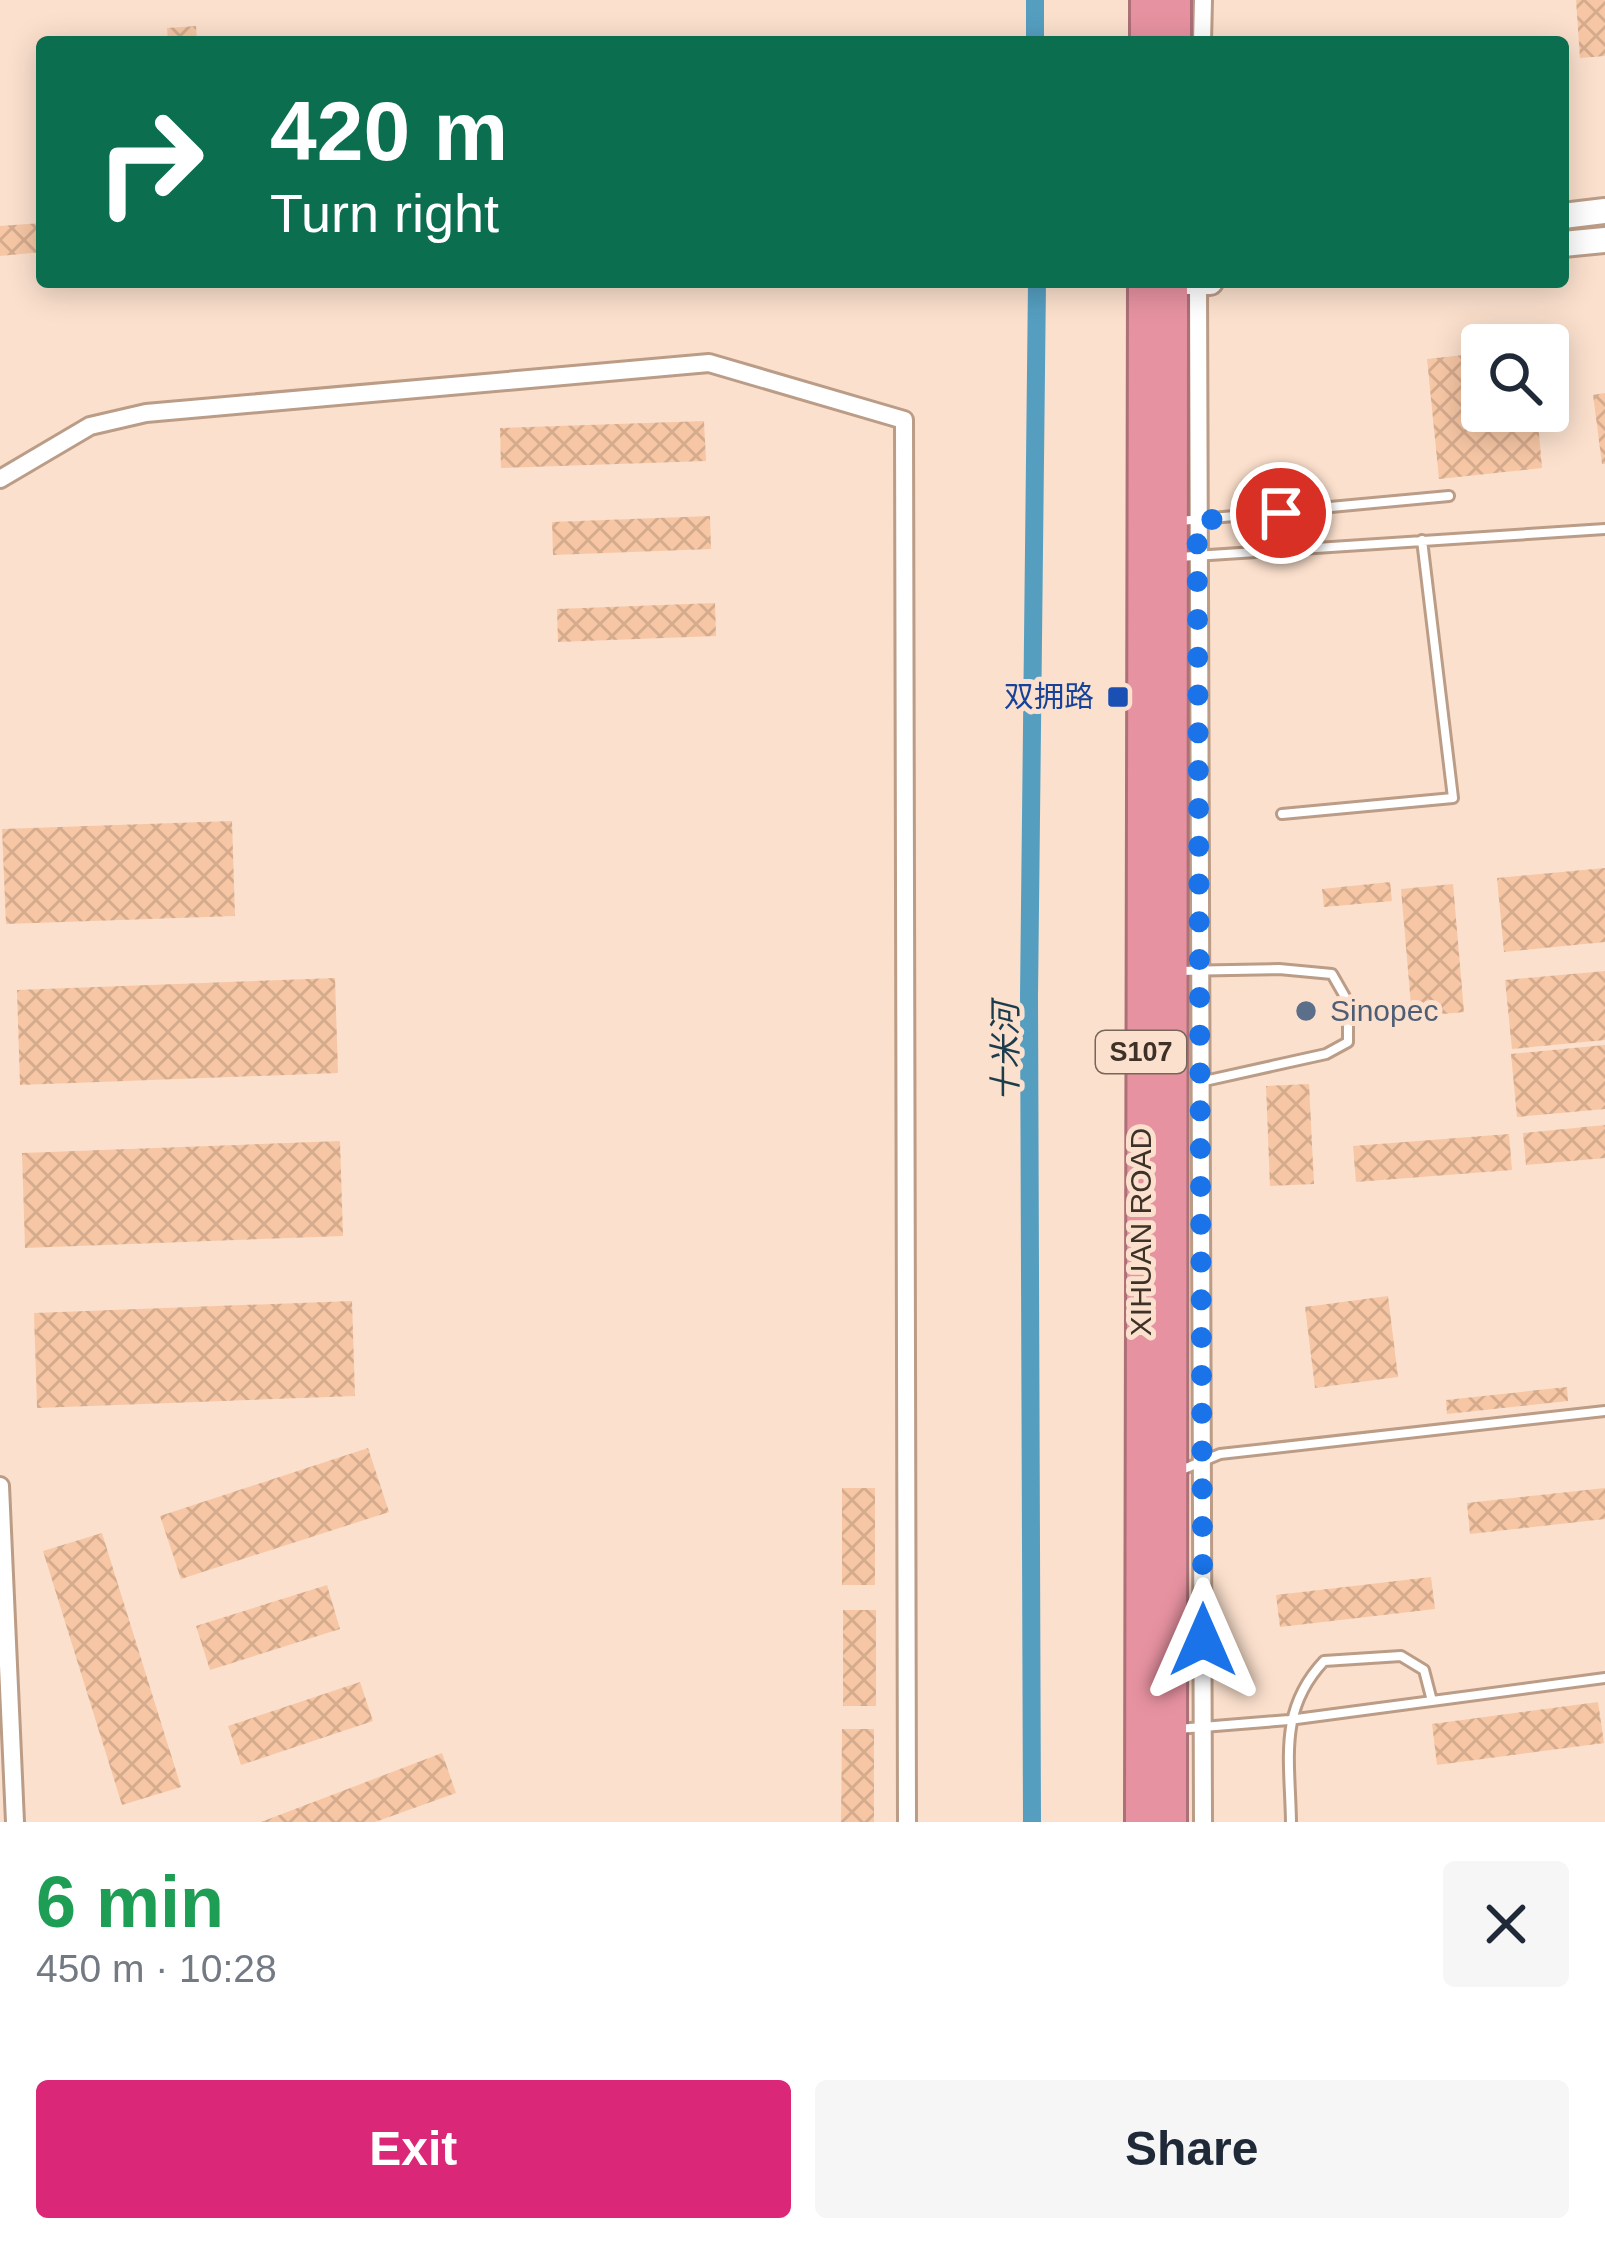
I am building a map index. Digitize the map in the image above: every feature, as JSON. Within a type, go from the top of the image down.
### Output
[{"type":"highway","points":[[1146,0],[1146,36]]},
{"type":"highway","points":[[1175,0],[1175,36]]},
{"type":"highway","name":"XIHUAN ROAD","points":[[1171,1822],[1156,1731],[1175,288]]},
{"type":"highway","name":"XIHUAN ROAD","points":[[1141,1822],[1156,1731],[1188,1084],[1188,970],[1170,557]]},
{"type":"main road","points":[[1569,215],[1605,212]]},
{"type":"main road","points":[[1569,243],[1605,240]]},
{"type":"street","points":[[1202,36],[1203,0]]},
{"type":"street","points":[[0,479],[90,426],[146,413],[709,363],[904,420],[908,1822]]},
{"type":"street","points":[[1188,1084],[1202,1464],[1203,1822]]},
{"type":"street","points":[[0,1486],[16,1822]]},
{"type":"lane","points":[[1171,521],[1449,496]]},
{"type":"lane","points":[[1170,557],[1605,530]]},
{"type":"lane","points":[[1282,814],[1453,798],[1422,540]]},
{"type":"lane","points":[[1188,970],[1332,974],[1348,1002],[1348,1042],[1326,1054],[1188,1084]]},
{"type":"lane","points":[[1172,1474],[1220,1454],[1605,1411]]},
{"type":"lane","points":[[1291,1822],[1289,1720],[1301,1686],[1324,1661],[1401,1656],[1424,1670],[1432,1701]]},
{"type":"lane","points":[[1156,1731],[1289,1720],[1605,1678]]},
{"type":"building","points":[[1576,0],[1605,0],[1605,56],[1580,58]]},
{"type":"building","points":[[196,26],[197,36],[168,36],[167,28]]},
{"type":"building","points":[[36,223],[36,253],[0,256],[0,226]]},
{"type":"building","points":[[1461,355],[1461,432],[1539,432],[1542,468],[1439,479],[1427,359]]},
{"type":"building","points":[[1605,393],[1605,464],[1602,464],[1593,395]]},
{"type":"building","points":[[704,421],[706,461],[501,468],[500,428]]},
{"type":"building","points":[[710,516],[711,549],[553,555],[552,522]]},
{"type":"building","points":[[715,603],[716,636],[558,642],[557,609]]},
{"type":"building","points":[[232,821],[235,916],[6,924],[2,829]]},
{"type":"building","points":[[1605,868],[1605,942],[1504,952],[1497,878]]},
{"type":"building","points":[[1390,882],[1392,901],[1324,907],[1322,889]]},
{"type":"building","points":[[1453,884],[1464,1012],[1412,1017],[1401,889]]},
{"type":"building","points":[[1605,971],[1605,1040],[1512,1049],[1505,980]]},
{"type":"building","points":[[335,978],[338,1073],[20,1085],[17,990]]},
{"type":"building","points":[[1605,1045],[1605,1109],[1517,1117],[1511,1054]]},
{"type":"building","points":[[1309,1084],[1314,1184],[1270,1186],[1266,1086]]},
{"type":"building","points":[[1605,1125],[1605,1158],[1526,1165],[1523,1133]]},
{"type":"building","points":[[1509,1134],[1512,1170],[1356,1182],[1353,1146]]},
{"type":"building","points":[[340,1141],[343,1236],[25,1248],[22,1153]]},
{"type":"building","points":[[1388,1296],[1398,1377],[1315,1388],[1305,1307]]},
{"type":"building","points":[[352,1301],[355,1396],[37,1408],[34,1313]]},
{"type":"building","points":[[1567,1387],[1568,1401],[1447,1414],[1446,1400]]},
{"type":"building","points":[[368,1448],[389,1512],[181,1579],[160,1516]]},
{"type":"building","points":[[842,1488],[875,1488],[875,1585],[842,1585]]},
{"type":"building","points":[[1605,1488],[1605,1519],[1470,1534],[1467,1503]]},
{"type":"building","points":[[102,1533],[181,1787],[122,1805],[43,1551]]},
{"type":"building","points":[[1431,1577],[1435,1609],[1280,1627],[1276,1595]]},
{"type":"building","points":[[327,1585],[340,1629],[210,1670],[196,1626]]},
{"type":"building","points":[[843,1610],[876,1610],[876,1706],[843,1706]]},
{"type":"building","points":[[360,1682],[373,1721],[241,1765],[228,1726]]},
{"type":"building","points":[[1598,1702],[1604,1743],[1437,1765],[1432,1724]]},
{"type":"building","points":[[842,1729],[874,1729],[874,1822],[841,1822]]},
{"type":"building","points":[[442,1753],[456,1793],[375,1822],[261,1822]]},
{"type":"waterway","name":"十米河","points":[[1035,0],[1035,36]]},
{"type":"waterway","name":"十米河","points":[[1032,1822],[1029,996],[1037,288]]},
{"type":"place","name":"双拥路","points":[[1118,697]]},
{"type":"place","name":"Sinopec","points":[[1306,1011]]},
{"type":"route","points":[[1203,1640],[1197,521],[1281,513]]}]
